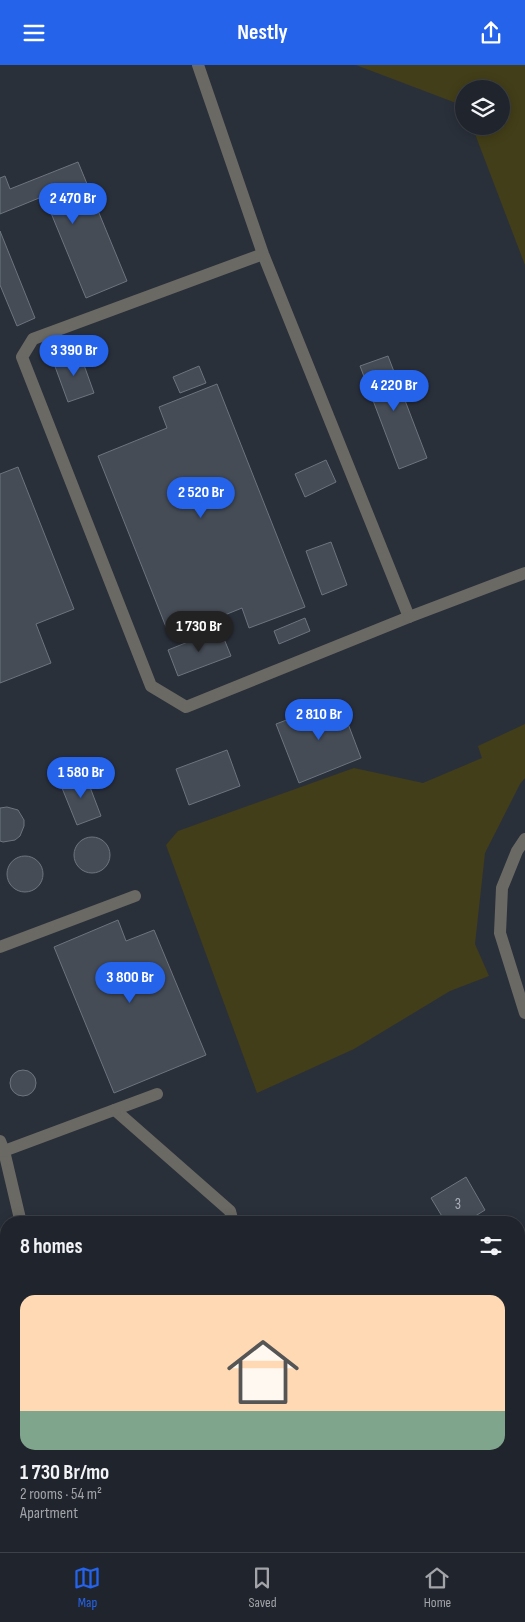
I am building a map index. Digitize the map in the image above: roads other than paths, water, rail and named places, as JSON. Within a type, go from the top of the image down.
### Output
[{"type":"street","points":[[198,65],[263,254],[409,617]]},
{"type":"street","points":[[263,254],[33,339],[22,357],[151,686],[186,707],[409,617],[525,573]]},
{"type":"street","points":[[525,839],[517,851],[502,888],[500,933],[525,1013]]},
{"type":"street","points":[[0,947],[135,897]]},
{"type":"street","points":[[20,1216],[2,1146],[115,1110],[157,1094]]},
{"type":"street","points":[[115,1110],[230,1211],[231,1216]]}]
